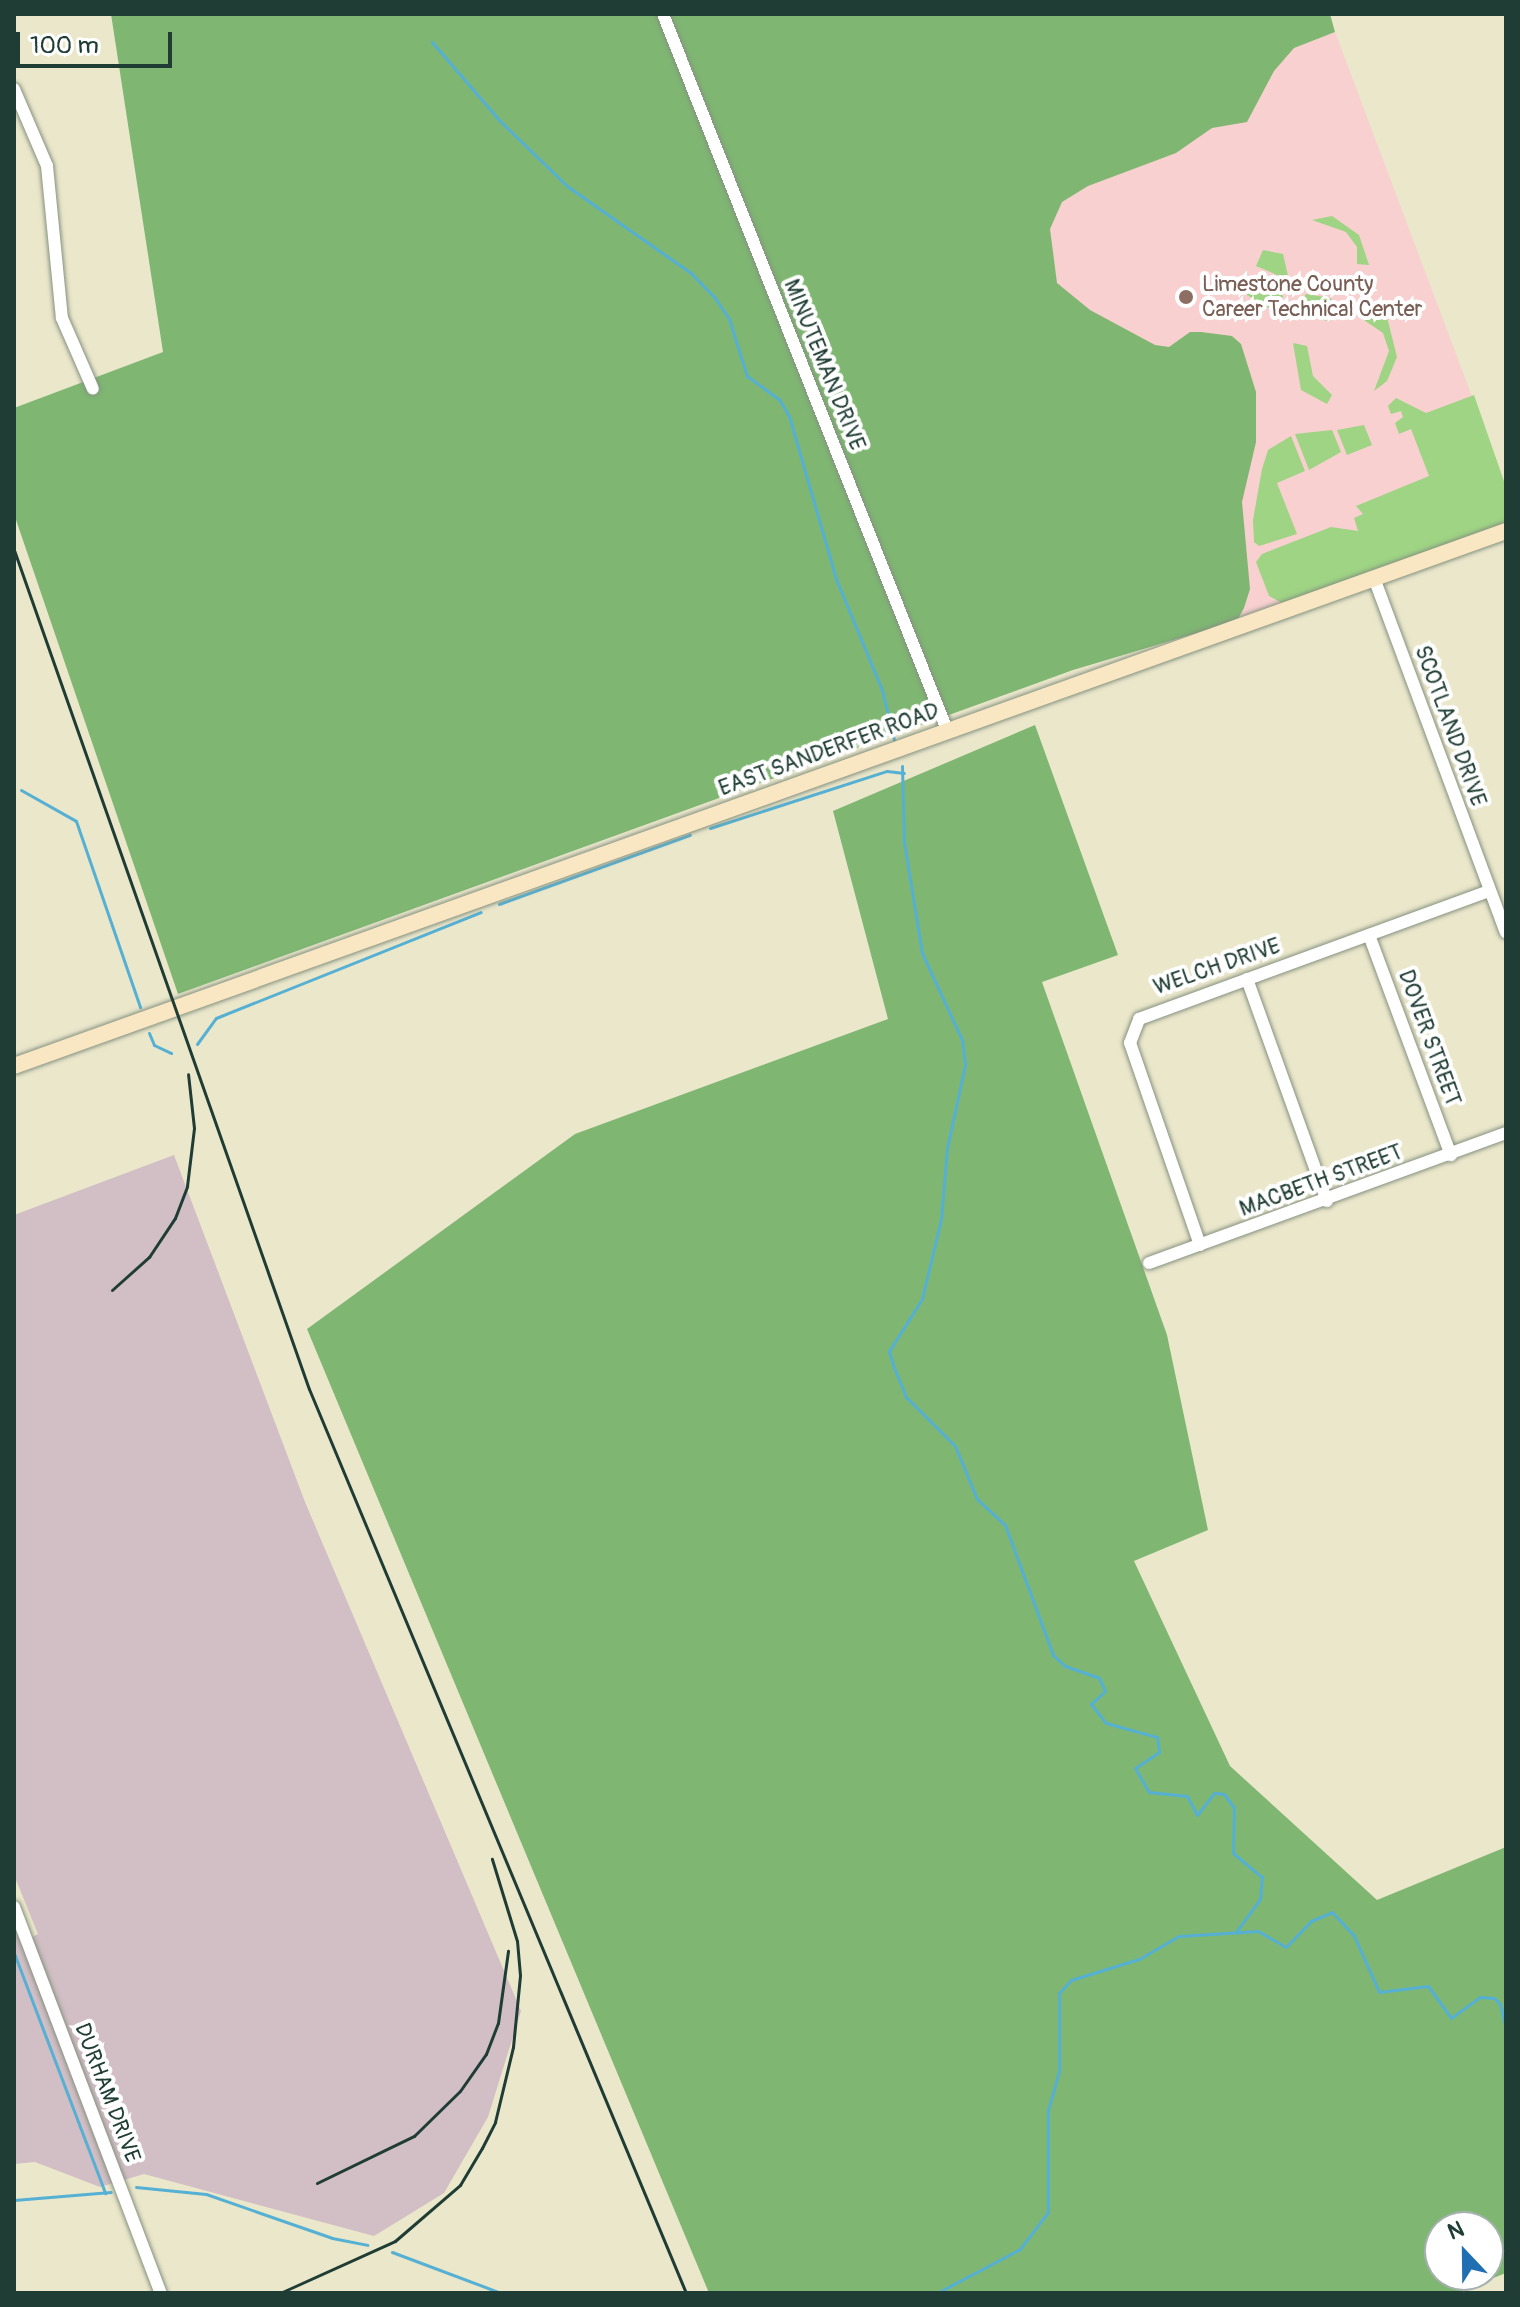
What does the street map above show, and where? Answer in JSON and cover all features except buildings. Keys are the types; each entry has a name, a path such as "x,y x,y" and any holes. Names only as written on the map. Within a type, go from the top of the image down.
{"street":[{"name":"MINUTEMAN DRIVE","path":"663,14 947,730"},
{"path":"14,89 47,166 59,305 93,389"},
{"name":"EAST SANDERFER ROAD","path":"14,1066 1506,531"},
{"name":"SCOTLAND DRIVE","path":"1374,578 1506,932"},
{"name":"WELCH DRIVE","path":"1200,1245 1130,1043 1139,1019 1150,1011 1489,891"},
{"name":"DOVER STREET","path":"1369,935 1451,1155"},
{"path":"1247,979 1327,1201"},
{"name":"MACBETH STREET","path":"1149,1263 1327,1201 1506,1133"},
{"name":"DURHAM DRIVE","path":"14,1907 161,2293"}],"shaded area":[{"name":"Limestone County Career Technical Center","path":"1335,32 1506,487 1283,606 1073,670 899,199"},
{"path":"174,1155 305,1502 521,2011 488,2117 444,2193 374,2236 144,2174 100,2187 35,2162 14,2164 14,1926 21,1943 38,1934 14,1875 14,1215"}],"green space":[{"path":"111,14 1330,14 1335,32 1294,48 1274,71 1247,122 1212,128 1176,153 1088,186 1062,202 1050,229 1057,283 1090,310 1155,345 1169,347 1190,332 1232,336 1241,344 1256,392 1256,442 1242,502 1250,589 1244,608 1237,621 1073,670 178,994 14,514 14,408 163,352"},
{"path":"1332,216 1359,235 1369,265 1357,264 1357,247 1346,232 1312,220"},
{"path":"1263,250 1283,254 1289,280 1256,266"},
{"path":"1248,277 1281,283 1283,297 1272,310 1247,295 1242,284"},
{"path":"1306,294 1331,298 1338,317 1328,321 1312,317 1303,299"},
{"path":"1385,309 1397,357 1387,381 1374,391 1389,351 1383,333 1361,318"},
{"path":"1293,343 1307,346 1313,376 1332,395 1327,404 1301,390"},
{"path":"1474,395 1506,487 1506,527 1284,604 1269,596 1256,562 1262,554 1331,527 1358,531 1354,518 1363,514 1356,506 1429,476 1411,429 1399,434 1395,423 1403,417 1401,411 1391,414 1388,406 1396,398 1426,413"},
{"path":"1364,425 1372,445 1347,455 1337,430"},
{"path":"1332,430 1341,452 1309,470 1295,434"},
{"path":"1291,436 1305,471 1277,483 1297,534 1259,546 1254,542 1253,520 1262,469 1268,450"},
{"path":"1035,725 1118,955 1042,982 1167,1335 1208,1530 1134,1561 1230,1766 1377,1900 1506,1847 1506,2273 1504,2211 1424,2211 1424,2291 1460,2291 709,2293 307,1329 575,1134 888,1019 833,811"}],"waterway":[{"path":"432,42 500,121 567,186 691,273 715,298 729,319 747,376 779,399 789,416 836,579 882,690 894,740"},
{"path":"902,766 904,842 922,953 962,1040 965,1065 947,1148 941,1219 922,1299 889,1351 893,1365 906,1397 955,1446 977,1499 1005,1525 1053,1655 1065,1666 1099,1678 1105,1691 1091,1704 1106,1723 1157,1737 1159,1752 1135,1768 1149,1792 1187,1796 1197,1815 1214,1793 1224,1794 1234,1808 1233,1853 1262,1877 1260,1899 1236,1932"},
{"path":"710,828 887,771 904,773"},
{"path":"21,790 76,821 140,1007"},
{"path":"499,904 690,835"},
{"path":"197,1044 216,1018 481,912"},
{"path":"149,1033 154,1045 171,1053"},
{"path":"937,2293 1020,2249 1048,2212 1048,2110 1059,2071 1059,1993 1071,1980 1139,1959 1179,1936 1258,1931 1286,1947 1311,1921 1332,1912 1354,1936 1379,1992 1428,1986 1451,2018 1480,1997 1494,1998 1500,2004 1506,2031"},
{"path":"14,1953 105,2193"},
{"path":"136,2187 206,2194 332,2238 367,2245"},
{"path":"14,2200 111,2192"},
{"path":"392,2252 501,2293"}],"railway":[{"path":"14,550 309,1389 686,2293"},
{"path":"112,1290 149,1257 175,1218 187,1186 194,1128 188,1074"},
{"path":"280,2293 395,2241 460,2185 495,2122 513,2047 520,1975 517,1941 492,1859"},
{"path":"317,2183 414,2136 460,2091 486,2054 498,2023 508,1951"}],"place":[{"name":"Limestone County Career Technical Center","path":"1186,297"}]}
